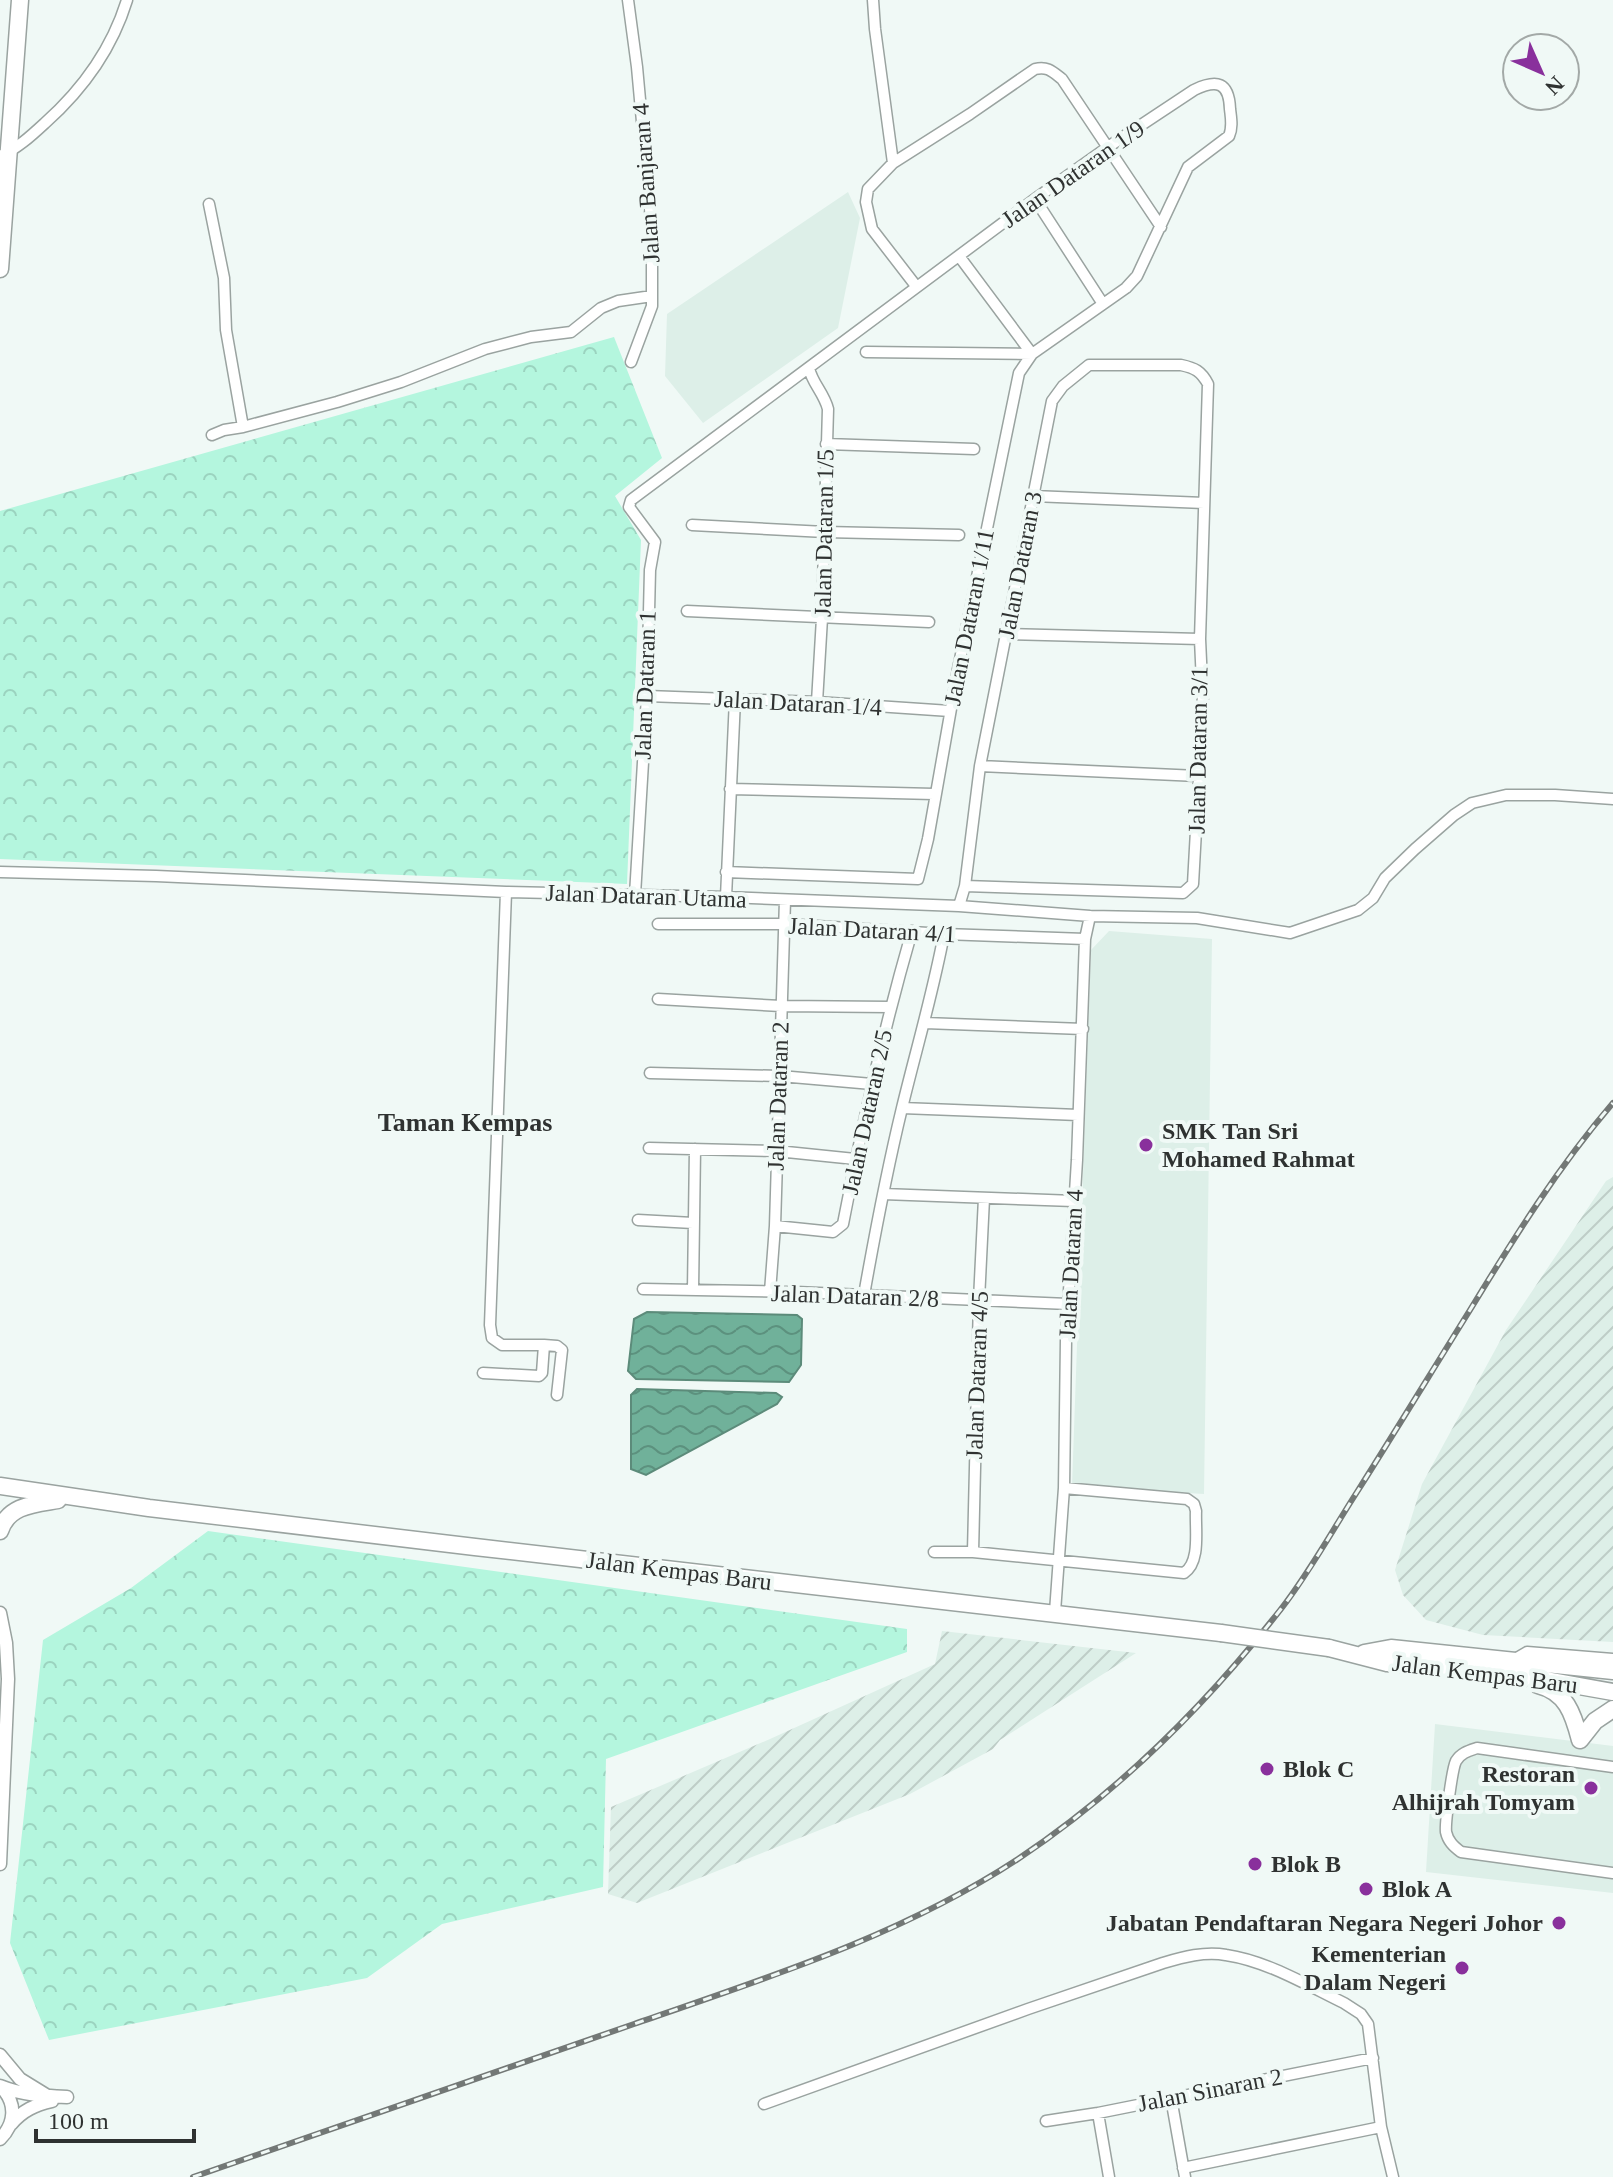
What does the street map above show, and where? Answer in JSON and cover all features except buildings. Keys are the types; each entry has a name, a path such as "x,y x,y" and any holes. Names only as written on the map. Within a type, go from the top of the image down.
{"main road":[{"path":"0,269 4,155 20,0"},
{"name":"Jalan Kempas Baru","path":"3,1485 75,1497 506,1551 1221,1633 1329,1648 1387,1663 1478,1671 1613,1692"},
{"path":"0,1531 2,1525 22,1506 75,1497"},
{"name":"Jalan Kempas Baru","path":"1358,1654 1391,1648 1613,1671"},
{"path":"1478,1671 1555,1691 1564,1699 1580,1740"},
{"path":"1580,1740 1595,1721 1613,1709"}],"street":[{"path":"4,155 36,132 77,92 103,56 122,18 127,0"},
{"name":"Jalan Banjaran 4","path":"628,0 652,231 652,306 631,362"},
{"path":"873,0 893,163"},
{"path":"916,286 872,229 867,214 868,189 893,163 1035,69 1043,67 1062,79 1161,227"},
{"name":"Jalan Dataran 1/9","path":"643,490 1108,147 1194,90 1206,84 1218,84 1225,88 1229,94 1232,129 1229,136 1188,167 1137,276 1126,288 1032,354"},
{"path":"1035,199 1103,304"},
{"path":"209,204 224,278 226,330 243,427"},
{"path":"959,256 1032,354"},
{"path":"212,435 401,382 485,349 531,337 571,332 601,308 618,301 652,296"},
{"path":"866,352 1032,354"},
{"name":"Jalan Dataran 1/11","path":"726,872 918,879 1019,373 1032,354"},
{"name":"Jalan Dataran 3","path":"959,906 965,886 980,766 1052,401 1063,386 1089,365 1181,365 1194,368 1208,384"},
{"name":"Jalan Dataran 1/5","path":"809,368 828,409 817,702"},
{"name":"Jalan Dataran 3/1","path":"965,886 1183,893 1193,884 1203,705 1200,639 1208,384"},
{"path":"826,444 974,449"},
{"name":"Jalan Dataran 1","path":"635,895 647,696 650,570 655,542 629,507 631,500 643,490"},
{"path":"1033,496 1204,503"},
{"path":"692,525 959,535"},
{"path":"687,611 929,622"},
{"path":"1007,634 1200,639"},
{"name":"Jalan Dataran 1/4","path":"647,696 817,702 950,711"},
{"path":"726,897 735,699"},
{"path":"980,766 1198,776"},
{"path":"730,789 934,794"},
{"name":"Jalan Dataran Utama","path":"0,872 959,906 1090,916 1197,918 1290,933 1358,910 1373,898 1385,878 1415,849 1472,803 1506,795 1613,799"},
{"path":"506,892 490,1325 492,1338 502,1345 557,1346 562,1350 557,1395"},
{"name":"Jalan Dataran 2","path":"770,1292 775,1226 785,900"},
{"name":"Jalan Dataran 4","path":"1055,1612 1064,1488 1068,1304 1085,939 1090,916"},
{"name":"Jalan Dataran 4/1","path":"658,924 785,924 1085,939"},
{"name":"Jalan Dataran 2/5","path":"775,1226 833,1232 843,1224 890,1007 912,931"},
{"path":"864,1295 902,1108 925,1023 944,934"},
{"path":"658,999 781,1006 890,1007"},
{"path":"925,1023 1083,1029"},
{"path":"650,1073 780,1076 872,1084"},
{"path":"902,1108 1078,1115"},
{"path":"649,1148 777,1151 855,1159"},
{"path":"693,1290 695,1149"},
{"path":"883,1194 1074,1201"},
{"name":"Jalan Dataran 4/5","path":"973,1552 984,1198"},
{"path":"638,1220 693,1223"},
{"name":"Jalan Dataran 2/8","path":"643,1289 1068,1304"},
{"path":"483,1373 539,1376 542,1373 544,1345"},
{"path":"934,1552 973,1552 1184,1573 1190,1569 1194,1559 1196,1511 1194,1504 1187,1499 1064,1488"},
{"path":"0,1613 8,1679 0,1864"},
{"name":"Jalan Kempas Baru","path":"1513,1661 1527,1652 1613,1659"},
{"path":"1575,1762 1580,1740"},
{"path":"1613,1767 1477,1748 1464,1752 1453,1772 1446,1828 1449,1841 1461,1852 1613,1873"},
{"path":"764,2104 1163,1963 1224,1954 1256,1962 1354,2008 1368,2024 1381,2127 1393,2177"},
{"path":"0,2055 20,2079 49,2096"},
{"name":"Jalan Sinaran 2","path":"1046,2121 1373,2058"},
{"path":"0,2086 15,2092 67,2097 35,2105 20,2114 0,2139"},
{"path":"0,2086 12,2103 11,2124"},
{"path":"1171,2098 1184,2172 1381,2127"},
{"path":"1098,2113 1109,2177"}],"shaded area":[{"path":"848,192 860,218 838,328 703,423 665,376 667,314"},
{"name":"SMK Tan Sri Mohamed Rahmat","path":"1109,931 1212,939 1204,1494 1072,1486 1091,950"},
{"path":"1613,1177 1613,1642 1483,1635 1426,1620 1403,1595 1395,1570 1422,1484 1506,1330 1606,1181"},
{"path":"942,1631 1136,1653 1000,1740 993,1749 910,1794 637,1903 608,1894 611,1807 935,1664"},
{"path":"1435,1724 1613,1746 1613,1893 1426,1872"}],"green space":[{"path":"614,337 662,458 615,496 641,540 627,884 0,859 0,511"},
{"path":"208,1531 907,1629 907,1652 606,1759 603,1887 442,1924 367,1978 49,2040 10,1943 43,1640 131,1588"}],"water":[{"path":"647,1312 797,1315 802,1319 801,1365 789,1382 636,1379 628,1371 634,1319"},
{"path":"637,1389 776,1393 782,1397 777,1404 646,1475 631,1469 631,1395"}],"railway":[{"path":"193,2177 832,1953 927,1911 1018,1859 1056,1833 1160,1744 1223,1679 1281,1609 1320,1552 1520,1230 1574,1152 1613,1103"}],"place":[{"name":"SMK Tan Sri Mohamed Rahmat","path":"1146,1145"},
{"name":"Blok C","path":"1267,1769"},
{"name":"Restoran Alhijrah Tomyam","path":"1591,1788"},
{"name":"Blok B","path":"1255,1864"},
{"name":"Blok A","path":"1366,1889"},
{"name":"Jabatan Pendaftaran Negara Negeri Johor","path":"1559,1923"},
{"name":"Kementerian Dalam Negeri","path":"1462,1968"}],"district":[{"name":"Taman Kempas","path":"465,1122"}]}
